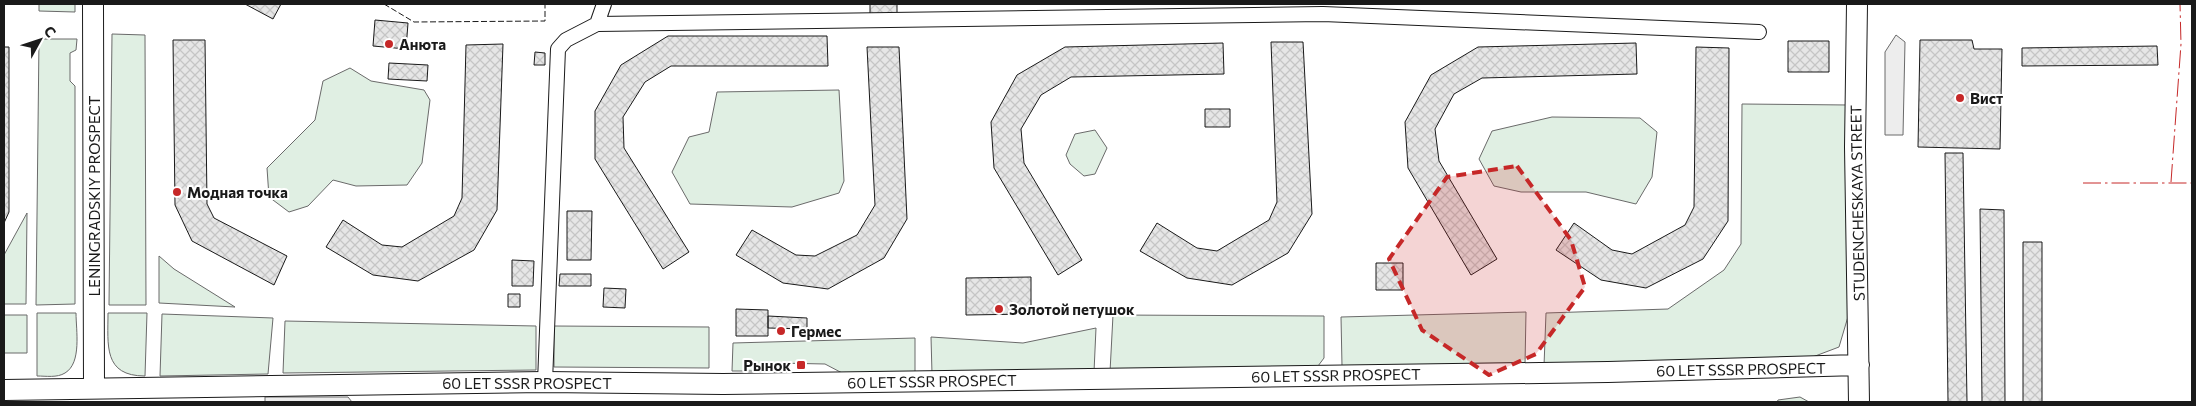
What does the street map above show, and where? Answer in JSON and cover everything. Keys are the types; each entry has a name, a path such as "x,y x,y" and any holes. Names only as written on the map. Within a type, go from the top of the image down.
{"street":[{"name":"LENINGRADSKIY PROSPECT","path":"93,4 94,388"},
{"path":"596,24 604,4"},
{"name":"STUDENCHESKAYA STREET","path":"1857,4 1855,147 1859,402"},
{"path":"545,382 558,49 566,40 596,24 1322,14 1760,32"},
{"name":"60 LET SSSR PROSPECT","path":"4,390 545,382 743,384 1608,372 1859,366"}],"highlighted area":[{"path":"1517,166 1571,240 1585,287 1536,354 1489,375 1422,330 1389,259 1447,177"}],"green space":[{"path":"39,4 75,4 75,12 39,11"},
{"path":"112,34 145,35 146,305 109,305"},
{"path":"39,39 77,39 76,50 70,53 70,81 75,86 75,304 36,305"},
{"path":"350,68 371,81 424,90 430,100 422,163 407,185 356,186 333,180 308,206 289,212 269,197 267,168 315,120 323,81"},
{"path":"839,90 844,181 839,193 792,207 690,204 672,172 689,137 709,132 717,92"},
{"path":"1742,104 1849,105 1855,293 1839,347 1802,361 1544,366 1546,313 1668,309 1724,270 1741,244"},
{"path":"1552,117 1640,118 1657,132 1652,177 1636,204 1586,192 1521,192 1494,186 1479,159 1492,131"},
{"path":"1095,130 1107,148 1095,174 1084,176 1070,164 1066,155 1075,134"},
{"path":"27,213 26,304 4,304 4,255"},
{"path":"159,256 174,269 235,307 159,303"},
{"path":"1526,312 1525,365 1342,366 1341,317"},
{"path":"37,313 76,313 76,354 70,368 62,375 37,376"},
{"path":"108,313 147,313 145,376 131,375 115,365 109,347"},
{"path":"162,314 273,318 268,374 160,376"},
{"path":"4,315 27,315 27,353 4,353"},
{"path":"1113,315 1324,316 1324,358 1315,370 1110,372"},
{"path":"285,321 536,326 536,370 283,373"},
{"path":"554,326 709,327 709,368 554,367"},
{"path":"1096,328 1094,372 932,374 931,337 1023,343"},
{"path":"915,338 915,374 844,374 825,364 778,363 762,371 732,371 733,343"},
{"path":"1800,397 1809,402 1777,402 1778,400"}],"shaded area":[{"path":"1896,35 1905,42 1903,135 1885,135 1885,52"},
{"path":"265,397 348,397 352,402 265,402"}],"building":[{"path":"245,4 281,4 273,19"},
{"path":"870,4 897,4 897,15 870,15"},
{"path":"375,20 408,23 406,49 373,46"},
{"path":"668,36 827,36 828,66 671,66 645,82 623,117 624,148 689,252 663,269 595,159 595,111 621,65"},
{"path":"173,40 205,40 207,204 214,218 287,256 274,285 192,241 175,205"},
{"name":"Вист","path":"1920,40 1972,40 1974,49 2002,49 2000,149 1918,147"},
{"path":"1788,41 1829,41 1829,72 1788,72"},
{"path":"1271,42 1303,42 1312,214 1288,253 1232,285 1187,278 1140,251 1157,223 1197,248 1217,251 1269,220 1277,202"},
{"path":"1223,43 1224,74 1071,77 1041,95 1021,129 1024,163 1082,260 1058,275 994,168 991,122 1017,75 1065,47"},
{"path":"1636,43 1637,74 1482,78 1454,94 1435,129 1439,161 1497,259 1471,275 1408,168 1405,122 1431,75 1478,47"},
{"path":"503,44 497,210 474,250 418,281 373,275 326,247 343,220 382,245 402,247 454,216 462,198 466,45"},
{"path":"2157,46 2158,65 2022,66 2022,48"},
{"path":"4,47 9,47 9,212 4,223"},
{"path":"867,47 899,47 907,219 884,258 828,289 783,283 736,255 752,230 796,255 815,256 857,235 875,205"},
{"path":"1696,47 1729,48 1728,221 1703,259 1646,288 1601,280 1556,250 1574,223 1612,250 1632,254 1685,225 1694,207"},
{"path":"535,52 545,53 545,65 534,65"},
{"path":"389,63 428,65 427,81 388,79"},
{"path":"1205,109 1230,109 1230,127 1205,127"},
{"path":"1945,153 1963,153 1967,402 1948,402"},
{"path":"1980,209 2004,210 2005,402 1982,402"},
{"path":"567,211 592,211 591,260 567,260"},
{"path":"2023,242 2042,242 2042,402 2023,402"},
{"path":"512,260 534,261 533,286 512,286"},
{"path":"1376,263 1403,263 1403,290 1376,290"},
{"path":"560,274 591,274 591,286 559,286"},
{"path":"1031,277 1031,314 966,315 966,278"},
{"path":"604,288 626,289 625,308 603,307"},
{"path":"508,294 520,294 520,307 508,307"},
{"path":"736,309 768,310 768,336 736,336"},
{"path":"768,316 807,318 807,329 768,328"}],"fence":[{"path":"384,4 414,22 545,21 545,4"},
{"path":"1548,4 1624,4"}],"power":[{"path":"2171,182 2181,44 2180,4"},
{"path":"2083,183 2192,183"}],"place":[{"name":"Анюта","path":"389,44"},
{"name":"Вист","path":"1960,98"},
{"name":"Модная точка","path":"177,192"},
{"name":"Золотой петушок","path":"999,309"},
{"name":"Гермес","path":"781,331"},
{"name":"Рынок","path":"801,365"}]}
